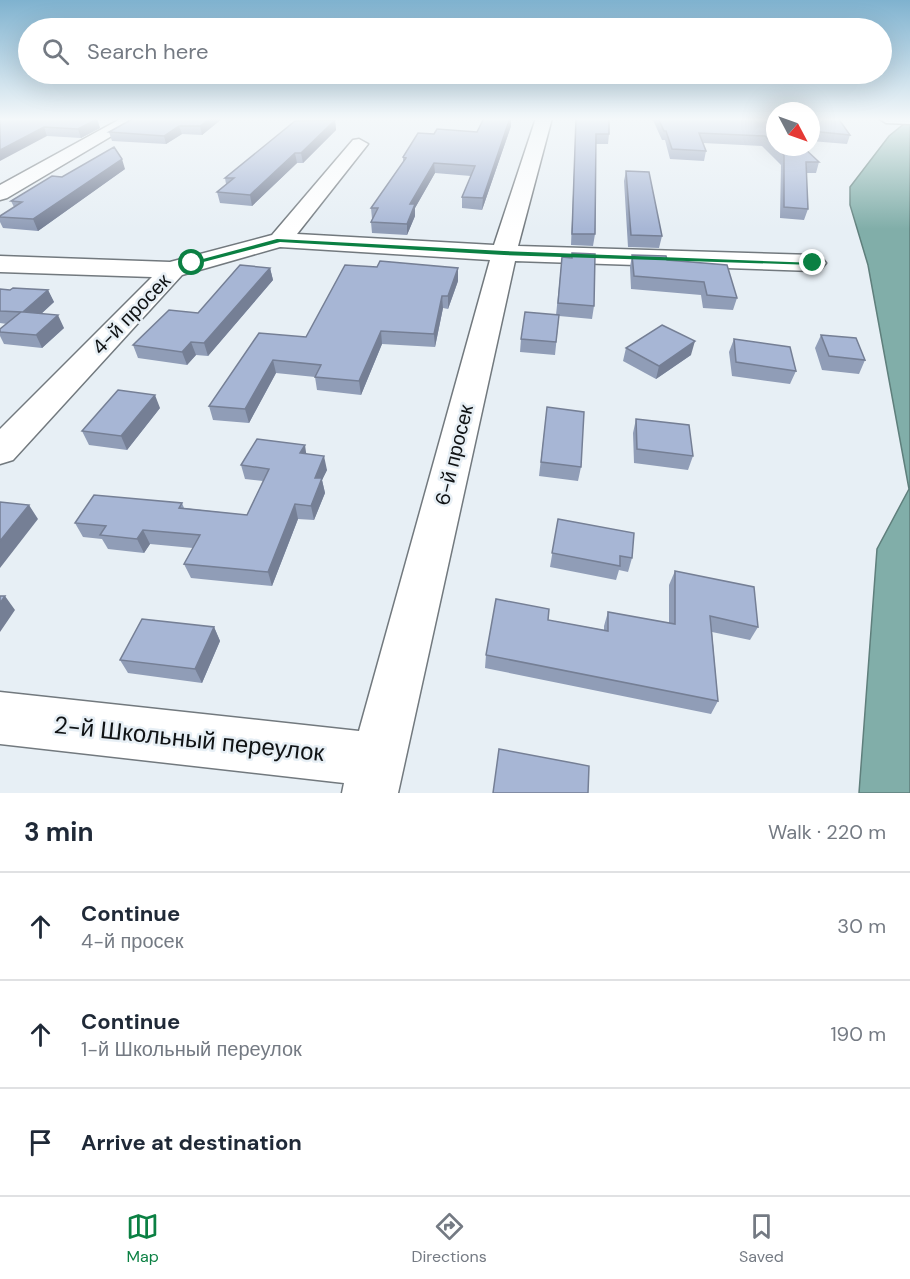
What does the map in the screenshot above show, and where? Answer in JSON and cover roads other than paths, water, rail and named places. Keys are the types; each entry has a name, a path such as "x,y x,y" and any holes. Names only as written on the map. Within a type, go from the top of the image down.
{"street":[{"path":"0,194 69,155"},
{"path":"280,240 350,155"},
{"name":"6-й просек","path":"374,776 504,253 533,155"},
{"name":"4-й просек","path":"0,451 173,270 280,240 504,253 813,263"},
{"path":"0,264 173,270"},
{"name":"2-й Школьный переулок","path":"0,718 374,776"}]}
